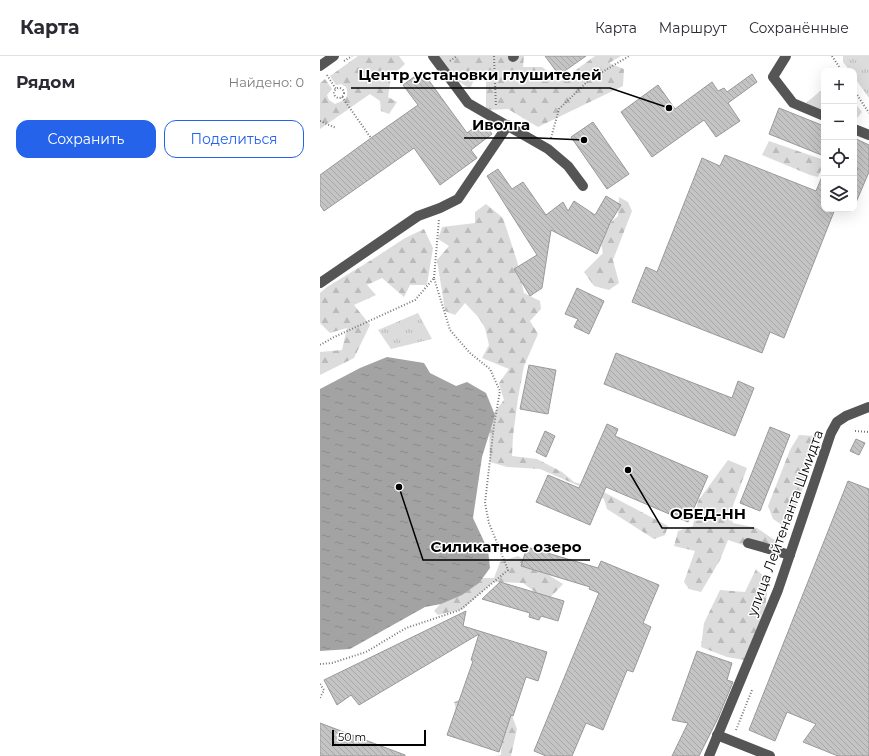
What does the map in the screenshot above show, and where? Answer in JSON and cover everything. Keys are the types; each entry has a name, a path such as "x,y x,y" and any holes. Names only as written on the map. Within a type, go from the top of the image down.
{"street":[{"path":"323,70 334,56"},
{"path":"433,56 468,102 548,149 568,166 583,186"},
{"path":"786,56 773,77 794,103 821,115"},
{"path":"320,283 418,216 440,208 458,199 508,125"},
{"path":"857,130 869,135"},
{"name":"улица Лейтенанта Шмидта","path":"709,756 778,590 831,433 837,422 846,416 869,407"},
{"path":"748,544 790,555"},
{"path":"717,735 770,756"}],"path":[{"path":"494,56 496,119"},
{"path":"548,149 559,109 589,80 629,56"},
{"path":"832,56 840,68"},
{"path":"323,70 336,89 334,92 337,98 342,97"},
{"path":"336,89 340,88 343,90 344,93 342,97"},
{"path":"857,95 869,113"},
{"path":"342,97 371,138"},
{"path":"320,121 336,128"},
{"path":"320,664 332,663 366,652 406,628 460,610 508,570 489,523 485,503 494,425 500,391 490,369 470,353 450,330 434,278 440,208"},
{"path":"320,344 414,300 434,278"},
{"path":"855,431 869,432"},
{"path":"320,684 324,690 320,698"},
{"path":"732,741 752,690"}],"green space":[{"path":"358,56 399,56 405,64 391,77 388,97 397,102 389,114 381,111 380,101 370,94 320,129 320,83 325,79 332,89 327,95 329,100 335,104 343,100 347,96 346,87 341,84 336,85 330,76"},
{"path":"433,56 524,56 523,67 542,67 561,81 595,56 621,56 609,63 624,69 623,86 538,127 508,109 486,110 486,78 476,75 470,89 435,65"},
{"path":"843,56 869,56 869,98 857,81 857,68 848,68 843,62"},
{"path":"821,90 821,110 806,103"},
{"path":"857,106 862,112 857,118"},
{"path":"769,141 821,159 821,170 818,177 810,175 762,155"},
{"path":"619,197 628,202 632,211 613,260 619,283 609,290 594,286 584,272 603,253 599,233 618,216"},
{"path":"486,204 503,218 517,261 524,293 540,301 541,309 530,321 538,334 524,366 518,398 512,456 537,459 562,472 574,482 598,489 668,526 665,535 654,539 607,509 604,499 595,493 540,469 507,467 490,462 489,419 504,400 499,383 509,369 482,358 489,345 485,328 479,318 465,303 455,315 445,311 437,260 449,246 438,239 442,227 475,223 475,212"},
{"path":"424,229 433,248 427,285 410,285 404,297 382,278 367,285 376,295 354,305 370,325 354,358 320,375 320,352 342,350 347,328 330,333 320,323 320,293 327,287 405,238"},
{"path":"418,313 432,339 391,349 378,330"},
{"path":"799,435 814,436 809,471 793,516 787,528 773,519 768,506 790,450"},
{"path":"728,460 747,468 730,514 733,523 757,528 776,541 770,554 728,540 720,560 701,592 689,589 684,582 695,551 674,546 678,531 693,526 698,501"},
{"path":"518,556 563,584 547,601 523,583 493,582 463,609 438,615 434,611 450,593 477,578 494,578 500,562"},
{"path":"756,569 769,581 763,620 744,660 727,657 701,647 704,623 720,590 745,592"},
{"path":"469,697 510,710 517,729 511,756 495,756 501,755 502,726 456,710 454,702"}],"water":[{"path":"387,357 424,363 430,373 456,386 467,382 486,393 495,415 482,457 473,518 488,550 490,568 479,583 462,595 441,604 425,607 350,649 320,651 320,389 360,368"}],"building":[{"path":"545,56 586,56 559,75"},
{"path":"422,71 467,133 483,121 492,134 471,150 477,158 440,185 414,148 324,211 320,205 320,175 418,105 403,85"},
{"path":"752,74 757,82 728,103 740,121 716,137 704,120 652,157 621,112 658,85 675,109 712,82 718,91 724,88 727,92"},
{"path":"779,108 821,125 821,155 769,134"},
{"path":"593,122 629,174 607,189 571,137"},
{"path":"857,139 869,145 869,172 857,200 857,170"},
{"path":"725,155 816,191 821,179 821,212 834,212 784,338 770,332 762,353 632,302 646,267 657,272 702,158 720,166"},
{"path":"498,169 512,189 523,182 546,215 563,202 568,211 574,201 595,215 606,196 621,205 610,223 597,254 551,230 542,288 530,296 514,269 537,255 487,176"},
{"path":"577,288 604,301 589,334 574,327 578,319 565,314"},
{"path":"616,353 732,398 738,381 754,388 735,436 604,384"},
{"path":"529,365 556,370 548,414 520,409"},
{"path":"607,424 618,429 615,436 708,476 688,522 606,487 590,525 536,502 548,475 579,488"},
{"path":"770,427 790,435 760,511 740,503"},
{"path":"545,431 555,436 546,457 536,452"},
{"path":"856,439 865,443 859,455 850,451"},
{"path":"848,481 869,489 869,756 838,756 803,742 816,724 787,712 775,741 749,730"},
{"path":"527,547 598,568 601,561 659,585 643,623 651,627 633,672 627,670 603,730 586,723 572,756 546,756 534,751 599,593 589,589 590,587 521,566"},
{"path":"500,582 564,601 558,621 541,616 539,620 529,617 530,613 482,599"},
{"path":"466,611 463,626 547,652 538,681 526,677 513,716 511,715 499,752 447,735 473,661 471,660 479,634 359,705 351,695 337,705 324,680"},
{"path":"697,651 732,663 727,680 733,682 718,718 699,756 672,756 688,723 672,720"},
{"path":"320,723 405,755 405,756 320,756"}],"place":[{"name":"Центр установки глушителей","path":"669,108"},
{"name":"Иволга","path":"584,140"},
{"name":"ОБЕД-НН","path":"628,470"},
{"name":"Силикатное озеро","path":"399,487"}]}
